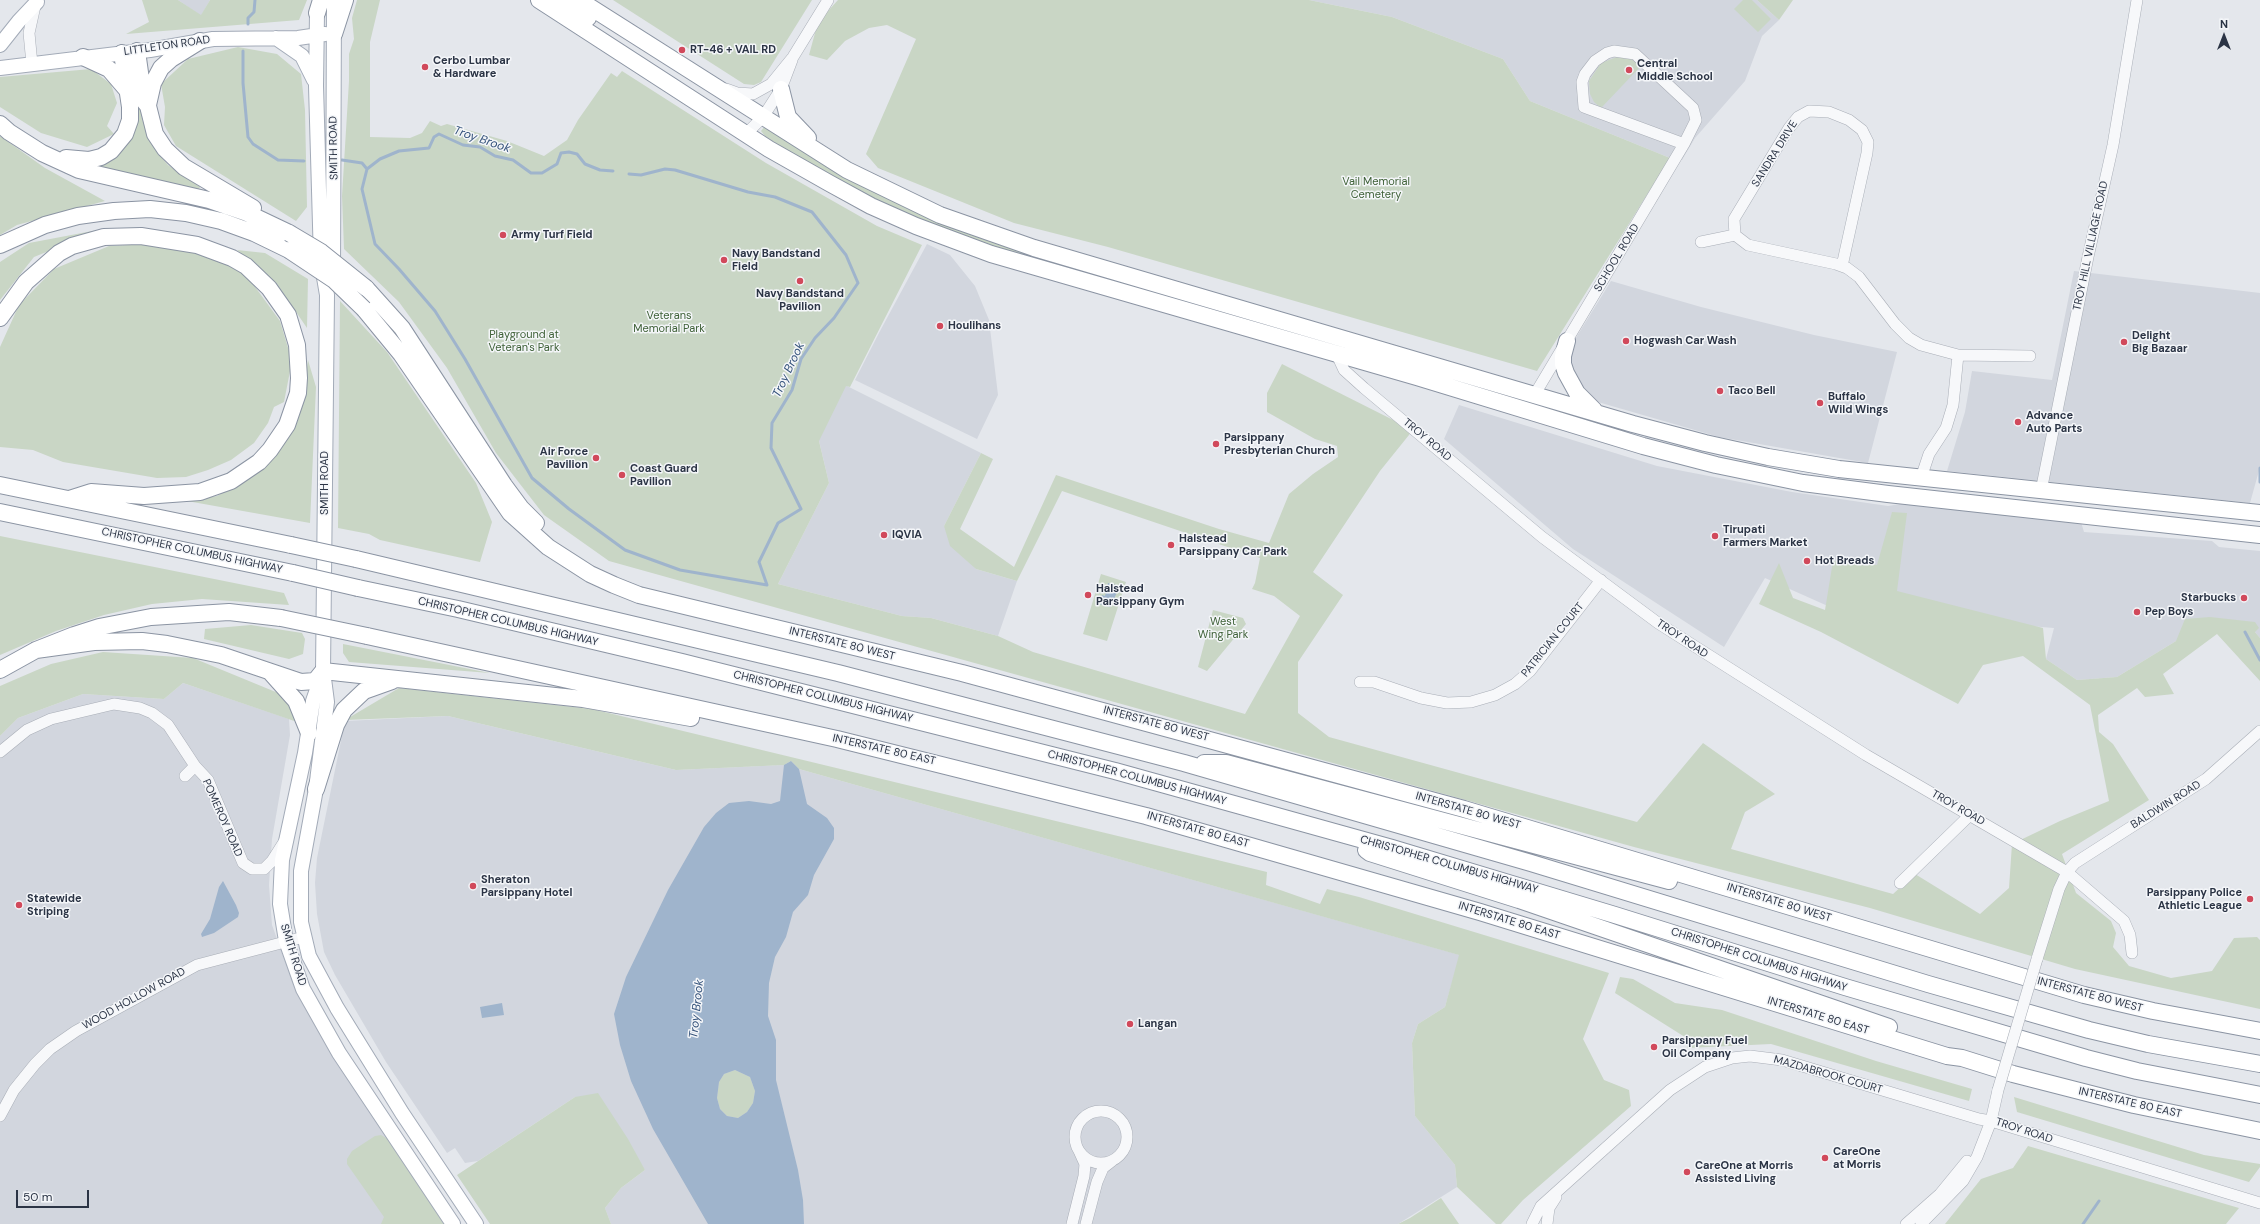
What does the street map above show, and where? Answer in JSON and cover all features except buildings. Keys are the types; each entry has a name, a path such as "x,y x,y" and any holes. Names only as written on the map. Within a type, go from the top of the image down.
{"highway":[{"path":"334,34 345,0"},
{"path":"540,0 776,152 871,206 944,238 991,254 1417,377 1643,446 1716,466 1769,477 1888,494 2252,534 2260,539"},
{"path":"560,0 604,28 677,62"},
{"path":"580,0 847,170 903,199 971,228 1705,444 1773,458 1839,469 2260,513"},
{"path":"148,106 153,83 161,68 171,59 200,41"},
{"path":"5,128 27,142 64,157 77,160 89,160 101,157 111,151 125,134 130,120 128,91 129,52"},
{"path":"129,52 144,101 148,106 155,134 174,159 192,172 235,196 289,233 321,252 366,288 390,313 410,340 487,460 521,508 558,542 594,564 641,584 673,602"},
{"path":"83,57 109,69 128,91"},
{"path":"782,89 784,108 800,132 847,170"},
{"path":"5,128 42,153 79,170 215,202 247,212 289,233"},
{"path":"0,246 45,225 78,216 114,211 150,209 186,213 221,221 254,233 289,250 334,280 364,309 401,354 493,491 510,513 528,531 548,548 590,574 639,595 673,602"},
{"path":"0,318 26,282 59,253 72,246 104,237 141,236 197,244 232,258 246,266 270,288 288,315 297,346 299,378 298,393 287,425 270,450 259,462 231,482 200,492 144,496 91,492 69,499"},
{"path":"1567,341 1563,356 1563,364 1566,373 1577,393 1597,412"},
{"path":"1417,377 1471,386 1506,396 1529,399 1535,394"},
{"path":"0,485 356,559 838,673 1184,762 1531,863 1928,984 2089,1030 2155,1045 2260,1064"},
{"name":"CHRISTOPHER COLUMBUS HIGHWAY","path":"0,512 458,609 939,726 1353,837 1616,915 1845,987 2086,1058 2137,1071 2260,1095"},
{"name":"INTERSTATE 80 WEST","path":"673,602 962,673 1464,809 2084,995 2153,1011 2260,1031"},
{"name":"INTERSTATE 80 EAST","path":"36,650 99,627 151,616 229,612 281,618 367,636 754,720 1019,783 1259,847 1488,915 1947,1056 1962,1058 2020,1076 2134,1105 2260,1131"},
{"path":"0,670 36,650 94,642 142,641 167,644 222,656 301,682 310,683 318,679 323,671 407,679 583,700 722,723 754,720"},
{"path":"270,672 296,701 309,733"},
{"path":"316,789 336,725 348,705 360,694 371,687 407,679"},
{"path":"1184,762 1226,763 1770,908 1882,935"},
{"path":"1353,837 1370,853 1519,900 1860,1017 1949,1048 1962,1058"}],"main road":[{"name":"SMITH ROAD","path":"327,296 334,264 334,0"},
{"path":"0,45 19,21 38,1"},
{"name":"SMITH ROAD","path":"319,4 316,86 320,260 327,296 323,671 327,702 316,789 301,871 301,917 304,937 314,968 402,1113 476,1224"},
{"name":"LITTLETON ROAD","path":"0,68 129,52 200,41 275,37 298,38 317,34 334,34"},
{"path":"275,37 302,56 312,71 316,86"},
{"name":"SMITH ROAD","path":"323,671 313,701 309,733 285,842 280,895 286,941 303,989 339,1053 453,1224"}],"street":[{"path":"710,84 737,93 753,94 771,84 793,57 828,0"},
{"name":"TROY HILL VILLIAGE ROAD","path":"2041,491 2088,257 2113,145 2137,0"},
{"path":"32,64 29,26 38,1"},
{"name":"SCHOOL ROAD","path":"1535,394 1684,144 1696,120 1693,108 1635,54 1614,51 1607,53 1595,61 1585,74 1582,82 1584,107 1684,144"},
{"path":"747,133 762,117 782,89 793,57"},
{"name":"SANDRA DRIVE","path":"1735,235 1734,219 1789,128 1803,114 1816,110 1829,112 1856,124 1865,134 1868,142 1867,154 1842,266"},
{"path":"1701,242 1735,235 1748,245 1842,266 1859,277 1895,324 1909,338 1927,348 1958,355 2030,356"},
{"name":"TROY ROAD","path":"1337,354 1344,370 1364,388 1542,537 1658,623 1866,755 2067,872 2124,921 2130,935 2132,953"},
{"path":"1921,478 1929,454 1946,428 1953,405 1958,355"},
{"name":"PATRICIAN COURT","path":"1360,682 1374,682 1421,698 1447,703 1471,702 1495,695 1515,684 1530,671 1601,580"},
{"name":"POMEROY ROAD","path":"0,752 27,730 51,719 100,706 127,705 140,708 163,721 175,733 195,766 208,780 243,863 252,869 264,869 272,861 285,842"},
{"name":"BALDWIN ROAD","path":"2067,872 2094,849 2206,779 2260,731"},
{"name":"POMEROY ROAD","path":"185,776 195,766"},
{"path":"1900,882 1970,815"},
{"name":"TROY ROAD","path":"2067,872 2059,890 1998,1090 1991,1121 2260,1203"},
{"name":"WOOD HOLLOW ROAD","path":"0,1116 14,1090 35,1064 50,1049 76,1031 197,965 304,937"},
{"name":"MAZDABROOK COURT","path":"1532,1224 1541,1206 1670,1090 1691,1076 1717,1062 1732,1058 1763,1057 1788,1062 1978,1119 1991,1121"},
{"path":"1072,1224 1084,1176 1085,1164 1076,1140 1077,1127 1088,1114 1104,1111 1119,1117 1127,1131 1125,1148 1103,1168 1097,1182 1086,1224"},
{"path":"1906,1224 1940,1194 1959,1172 1991,1121"},
{"path":"1921,1224 1963,1181 1977,1158 1991,1121"},
{"path":"1080,1152 1094,1162 1112,1160"},
{"name":"MAZDABROOK COURT","path":"1547,1224 1549,1208 1562,1188"}],"shaded area":[{"path":"178,0 210,0 201,16"},
{"name":"Central Middle School","path":"1309,0 1757,0 1779,20 1762,36 1745,81 1695,138 1682,160 1670,158 1530,101 1503,59 1392,17"},
{"path":"927,244 950,255 975,286 989,320 998,395 977,439 855,380"},
{"path":"2074,271 2260,293 2260,467 2250,503 1947,471 1965,412 1972,371 2052,380"},
{"path":"1611,281 1701,307 1814,335 1897,352 1868,463 1719,437 1591,400 1568,366 1569,349"},
{"path":"839,382 981,453 944,526 976,569 1017,581 998,636 931,618 902,616 778,584 829,483 816,428"},
{"path":"1459,405 1657,466 1792,492 1888,506 1900,504 2081,522 2084,532 2212,541 2219,547 2260,551 2260,638 2255,632 2255,622 2176,641 2117,677 2077,680 2046,659 2054,628 1839,611 1765,578 1724,647 1573,549 1444,439"},
{"path":"183,683 289,719 290,735 272,839 269,885 272,925 285,961 301,996 335,1061 446,1224 0,1224 0,736 18,718 83,694 164,699"},
{"path":"448,716 676,770 783,765 791,761 799,769 1460,955 1445,1007 1418,1024 1412,1043 1415,1116 1455,1165 1457,1187 1398,1224 611,1224 605,1208 621,1188 645,1170 575,1097 478,1161 465,1163 455,1148 447,1153 386,1062 335,975 324,952 317,914 315,883 317,858 345,721"}],"green space":[{"path":"142,0 178,0 201,15 210,0 307,0 299,20 126,34 149,22"},
{"path":"357,0 380,0 370,42 370,137 410,138 422,133 430,121 441,126 447,124 507,141 544,156 567,140 578,120 611,73 617,77 622,71 766,163 877,226 922,245 850,387 846,386 819,441 829,483 778,584 902,616 931,618 998,636 1033,652 1245,714 1300,616 1274,596 1252,589 1255,583 1260,558 1062,491 1017,581 976,569 950,546 944,526 981,453 993,459 960,529 1014,567 1056,475 1219,529 1269,543 1289,494 1313,474 1338,457 1337,446 1315,439 1267,412 1267,393 1282,364 1413,430 1380,471 1313,572 1343,595 1298,662 1298,713 1329,737 1637,822 1703,743 1775,794 1745,812 1731,849 1893,894 1915,874 1980,914 2009,888 2012,844 2060,821 2109,801 2090,705 2023,656 1983,665 1958,704 1821,632 1759,604 1779,563 1793,598 1825,610 1833,561 1877,565 1892,512 1907,513 1897,591 2043,628 2046,659 2077,680 2117,677 2176,641 2185,619 2210,617 2255,622 2259,628 2255,632 2260,638 2260,681 2217,634 2163,674 2174,694 2145,697 2137,688 2098,715 2099,732 2113,744 2149,800 2062,854 2076,893 2111,921 2116,933 2113,947 2129,966 2171,978 2212,971 2234,938 2257,937 2260,940 2260,1009 2075,969 1870,908 1634,847 609,561 544,515 496,453 447,368 399,302 344,249 342,196 349,81 349,54 354,39 352,18"},
{"path":"613,0 812,0 761,82 754,85 744,84"},
{"name":"Vail Memorial Cemetery","path":"838,0 1309,0 1392,17 1503,59 1530,101 1670,158 1537,371 1108,247 1014,223 878,168 866,154 916,39 887,25 869,28 845,41 827,60 809,55 818,22"},
{"path":"1743,0 1752,0 1771,19 1758,32 1734,9"},
{"path":"1757,0 1793,0 1779,20"},
{"path":"238,47 277,54 301,74 305,110 307,207 296,221 176,146 164,125 165,107 161,84 188,59"},
{"path":"1617,57 1635,60 1642,65 1601,108 1594,102 1590,94 1589,81 1601,63"},
{"path":"135,66 142,119 148,136 156,151 168,165 200,187 199,189 96,167 114,155"},
{"path":"91,69 111,84 117,103 107,126 114,134 87,147 41,133 0,107 0,77"},
{"path":"765,126 904,205 1455,376 1394,363 1020,256 902,214 796,157 765,136 761,131"},
{"path":"0,136 45,168 105,201 17,225 0,235"},
{"path":"103,229 34,257 0,300 0,262 29,243"},
{"path":"166,243 242,269 280,321 292,361 284,402 274,407 268,423 254,443 231,460 208,470 186,477 157,478 63,462 33,450 0,447 0,347 19,305 54,269 109,246"},
{"path":"237,250 265,253 308,279 307,328 277,284"},
{"path":"340,301 387,352 476,483 492,522 480,562 380,540 369,534 338,528"},
{"path":"308,360 316,387 310,523 187,501 217,496 246,480 290,431 301,409"},
{"path":"0,536 284,593 289,605 202,599 152,604 104,615 56,631 0,655"},
{"path":"1101,574 1126,582 1107,641 1083,634"},
{"name":"West Wing Park","path":"1213,610 1243,618 1246,624 1207,671 1198,667"},
{"path":"251,625 302,633 305,639 303,654 289,659 204,639 205,629"},
{"path":"343,644 490,673 349,662 343,653"},
{"path":"103,652 193,658 283,695 300,723 183,683 164,699 83,694 18,718 0,736 0,686 51,664"},
{"path":"399,688 592,709 1267,872 1266,885 1320,904 1327,889 1359,897 1609,973 1583,1039 1604,1080 1629,1090 1631,1106 1523,1200 1501,1224 1496,1224 1457,1187 1455,1165 1415,1116 1412,1043 1418,1024 1445,1007 1459,955 799,769 791,761 784,765 676,770 448,716 345,720"},
{"path":"1620,977 1633,979 1675,1003 1722,1010 1876,1061 1972,1089 1969,1101 1771,1044 1687,1048 1688,1039 1615,993"},
{"path":"735,1070 750,1077 755,1091 753,1103 747,1112 738,1118 727,1116 720,1109 717,1098 719,1082 724,1074"},
{"path":"598,1093 628,1139 645,1170 621,1188 605,1208 611,1224 490,1224 457,1175 575,1097"},
{"path":"2014,1097 2204,1155 2260,1164 2260,1167 2249,1182 2017,1112"},
{"path":"381,1135 388,1139 446,1224 381,1224 384,1217 347,1164 347,1159 352,1151 375,1136"},
{"path":"2028,1146 2239,1208 2226,1224 1945,1224 1981,1179 2013,1168"},
{"path":"1441,1198 1459,1224 1398,1224 1410,1218"}],"water":[{"path":"1108,583 1120,586 1110,607 1099,604 1102,595 1105,596"},
{"path":"791,761 799,769 807,804 827,818 834,828 834,839 814,875 808,895 793,912 786,937 775,957 769,983 768,1016 776,1040 776,1080 798,1170 803,1200 804,1224 708,1224 653,1129 631,1081 620,1045 614,1014 626,977 668,890 704,827 716,813 729,803 749,801 771,804 780,801 784,765","holes":["735,1070 750,1077 755,1091 753,1103 747,1112 738,1118 727,1116 720,1109 717,1098 719,1082 724,1074"]},
{"path":"223,881 236,905 239,913 238,917 214,933 202,937 201,934 210,919 219,887"},
{"path":"502,1003 504,1015 482,1018 480,1007"}],"waterway":[{"name":"Troy Brook","path":"248,24 248,18 254,12 255,0"},
{"name":"Troy Brook","path":"243,51 243,83 248,137 253,144 278,160 304,161"},
{"name":"Troy Brook","path":"342,160 362,163 367,169 380,159 399,151 429,148 434,137 439,134 463,145 480,147 495,156 513,160 531,173 542,173 557,164 561,153 569,152 577,154 585,164 600,170 613,171"},
{"name":"Troy Brook","path":"367,169 362,189 375,244 399,269 435,311 465,359 532,478 569,509 625,550 680,570 767,585 759,562 778,523 801,509 771,448 772,423 792,390 801,359 815,338 834,318 858,283 846,255 812,212 775,197 748,192 675,170 665,169 641,175 629,174"},
{"path":"2260,468 2260,482"},
{"path":"2245,632 2260,660"},
{"path":"2083,1224 2099,1201"}],"place":[{"name":"RT-46 + VAIL RD","path":"682,50"},
{"name":"Cerbo Lumbar & Hardware","path":"425,67"},
{"name":"Central Middle School","path":"1629,70"},
{"name":"Army Turf Field","path":"503,235"},
{"name":"Navy Bandstand Field","path":"724,260"},
{"name":"Navy Bandstand Pavilion","path":"800,281"},
{"name":"Houlihans","path":"940,326"},
{"name":"Hogwash Car Wash","path":"1626,341"},
{"name":"Delight Big Bazaar","path":"2124,342"},
{"name":"Taco Bell","path":"1720,391"},
{"name":"Buffalo Wild Wings","path":"1820,403"},
{"name":"Advance Auto Parts","path":"2018,422"},
{"name":"Parsippany Presbyterian Church","path":"1216,444"},
{"name":"Air Force Pavilion","path":"596,458"},
{"name":"Coast Guard Pavilion","path":"622,475"},
{"name":"IQVIA","path":"884,535"},
{"name":"Tirupati Farmers Market","path":"1715,536"},
{"name":"Halstead Parsippany Car Park","path":"1171,545"},
{"name":"Hot Breads","path":"1807,561"},
{"name":"Halstead Parsippany Gym","path":"1088,595"},
{"name":"Starbucks","path":"2244,598"},
{"name":"Pep Boys","path":"2137,612"},
{"name":"Sheraton Parsippany Hotel","path":"473,886"},
{"name":"Parsippany Police Athletic League","path":"2250,899"},
{"name":"Statewide Striping","path":"19,905"},
{"name":"Langan","path":"1130,1024"},
{"name":"Parsippany Fuel Oil Company","path":"1654,1047"},
{"name":"CareOne at Morris","path":"1825,1158"},
{"name":"CareOne at Morris Assisted Living","path":"1687,1172"}],"park label":[{"name":"Veterans Memorial Park","path":"669,322"},
{"name":"Playground at Veteran's Park","path":"524,341"}]}
